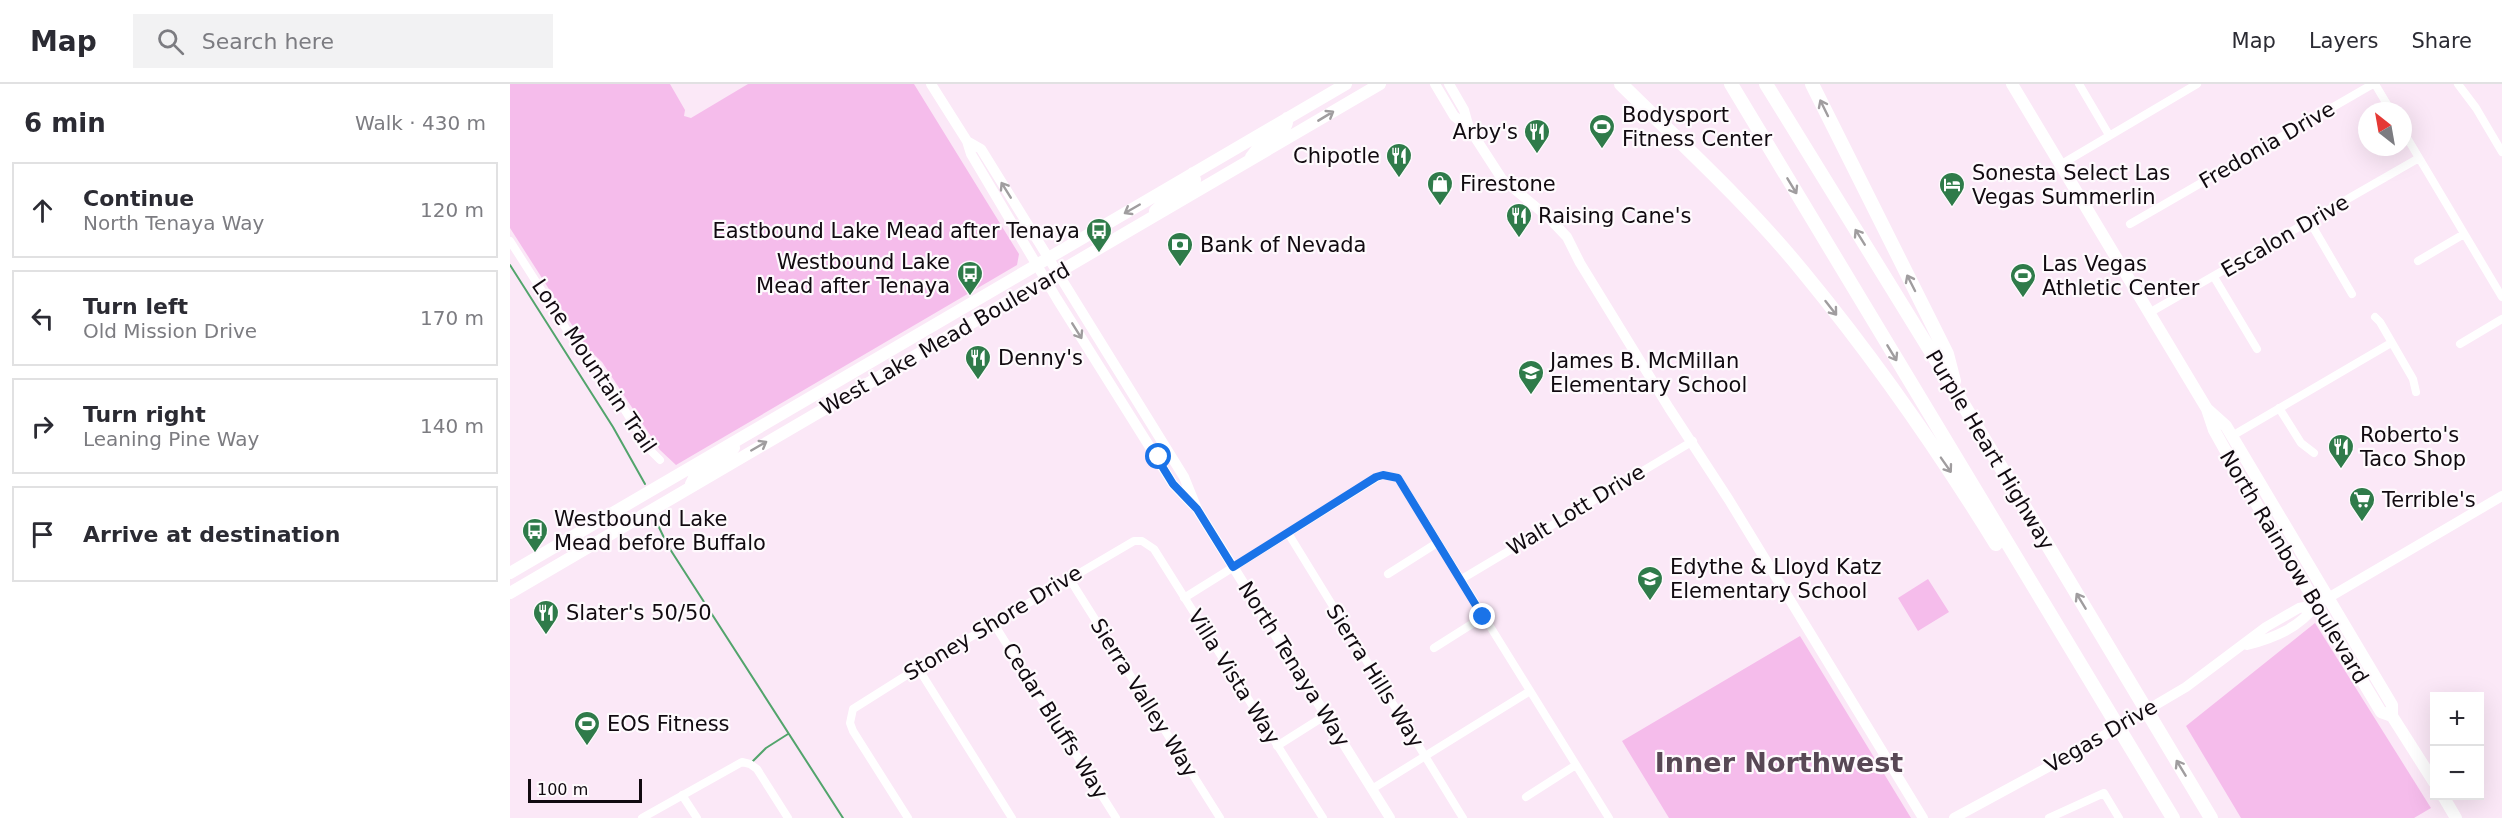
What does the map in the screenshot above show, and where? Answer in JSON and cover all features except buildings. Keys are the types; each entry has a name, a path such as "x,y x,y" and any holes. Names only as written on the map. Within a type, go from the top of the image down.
{"highway":[{"path":"1621,84 1703,164 1810,280 1939,455 2014,573 2079,664"},
{"name":"Purple Heart Highway","path":"1731,84 2173,818"},
{"name":"Purple Heart Highway","path":"1766,84 1957,394 2211,818"},
{"path":"1812,84 1947,354 1957,394"}],"main road":[{"name":"North Tenaya Way","path":"931,84 967,141 971,154 1046,281 1127,411 1173,484 1197,509"},
{"name":"West Lake Mead Boulevard","path":"510,573 1345,84"},
{"path":"1297,133 1296,122 1327,103 1345,84"},
{"name":"West Lake Mead Boulevard","path":"510,593 1380,84"},
{"path":"1435,84 1454,116 1469,128"},
{"path":"1449,84 1464,110 1469,128 1502,179 1563,231 1669,408 1693,441 1923,818"},
{"name":"North Rainbow Boulevard","path":"2012,84 2207,409 2218,438 2316,605 2381,712 2392,716"},
{"path":"1246,163 1263,142 1285,129 1288,123 1287,118"},
{"name":"North Tenaya Way","path":"967,141 981,149 1184,477 1197,509 1390,818"},
{"path":"1203,189 1205,176 1230,160 1239,146"},
{"path":"1136,228 1168,199 1193,183 1195,180 1193,173"},
{"path":"881,356 889,370"},
{"name":"North Rainbow Boulevard","path":"2207,409 2226,426 2392,705 2392,716 2430,777"},
{"path":"1127,411 1155,441 1162,441"},
{"path":"692,486 696,474 728,454 750,432"},
{"path":"1157,458 1163,458 1184,477"},
{"path":"624,525 633,512 680,485 683,480 677,477 669,479"},
{"name":"Vegas Drive","path":"1954,818 2088,745 2168,698 2244,646 2272,639 2306,619 2316,605 2502,495"},
{"path":"540,576 538,568 549,561 575,535"},
{"path":"2446,800 2456,818"}],"street":[{"path":"2079,84 2109,135"},
{"path":"2060,165 2197,84"},
{"path":"2374,84 2385,102"},
{"name":"Fredonia Drive","path":"2130,224 2374,84"},
{"path":"2458,84 2476,108 2502,152"},
{"path":"2412,146 2502,297"},
{"name":"Escalon Drive","path":"2149,313 2419,158"},
{"path":"2310,222 2352,294"},
{"path":"2418,261 2464,234"},
{"name":"Lone Mountain Trail","path":"510,241 579,349 597,367 651,451 660,460"},
{"path":"2214,277 2257,349"},
{"path":"2374,317 2380,322 2413,379 2416,392"},
{"path":"2460,344 2502,319"},
{"path":"2232,436 2391,343"},
{"path":"2279,408 2301,444 2314,453"},
{"name":"Walt Lott Drive","path":"1460,580 1693,441"},
{"path":"1184,598 1376,477 1388,475 1398,478 1609,818"},
{"name":"Sierra Hills Way","path":"1288,533 1463,818"},
{"name":"Stoney Shore Drive","path":"908,818 853,730 850,716 859,704 1128,543 1142,541"},
{"name":"Villa Vista Way","path":"1142,541 1154,549 1323,818"},
{"path":"1388,574 1437,543"},
{"name":"Sierra Valley Way","path":"1069,578 1220,818"},
{"path":"1434,648 1483,617"},
{"name":"Cedar Bluffs Way","path":"994,624 1116,818"},
{"path":"918,668 1012,818"},
{"path":"1372,789 1530,691"},
{"path":"1277,746 1326,715"},
{"path":"642,818 735,764 750,764 757,769 788,818"},
{"path":"1526,797 1576,765"},
{"path":"2049,818 2104,793 2119,818"},
{"path":"682,795 697,818"}],"shaded area":[{"path":"510,84 670,84 685,110 684,116 691,118 748,84 914,84 1019,254 1017,265 676,465 660,450 602,362 586,347 510,228"},
{"path":"1928,579 1949,612 1918,631 1898,598"},
{"path":"2315,623 2431,808 2414,818 2241,818 2186,726"},
{"path":"1800,636 1911,818 1669,818 1622,741"}],"waterway":[{"path":"510,265 613,427 645,484"},
{"path":"655,519 668,546 843,818"},
{"path":"752,762 766,748 788,734"}],"place":[{"name":"Bodysport Fitness Center","path":"1602,150"},
{"name":"Arby's","path":"1537,155"},
{"name":"Chipotle","path":"1399,179"},
{"name":"Firestone","path":"1440,207"},
{"name":"Sonesta Select Las Vegas Summerlin","path":"1952,208"},
{"name":"Raising Cane's","path":"1519,239"},
{"name":"Eastbound Lake Mead after Tenaya","path":"1099,254"},
{"name":"Bank of Nevada","path":"1180,268"},
{"name":"Westbound Lake Mead after Tenaya","path":"970,297"},
{"name":"Las Vegas Athletic Center","path":"2023,299"},
{"name":"Denny's","path":"978,381"},
{"name":"James B. McMillan Elementary School","path":"1531,396"},
{"name":"Roberto's Taco Shop","path":"2341,470"},
{"name":"Terrible's","path":"2362,523"},
{"name":"Westbound Lake Mead before Buffalo","path":"535,554"},
{"name":"Edythe & Lloyd Katz Elementary School","path":"1650,602"},
{"name":"Slater's 50/50","path":"546,636"},
{"name":"EOS Fitness","path":"587,747"}],"district":[{"name":"Inner Northwest","path":"1779,763"}],"route":[{"path":"1159,457 1157,458 1173,484 1197,509 1233,567 1376,477 1388,475 1398,478 1483,617"}]}
